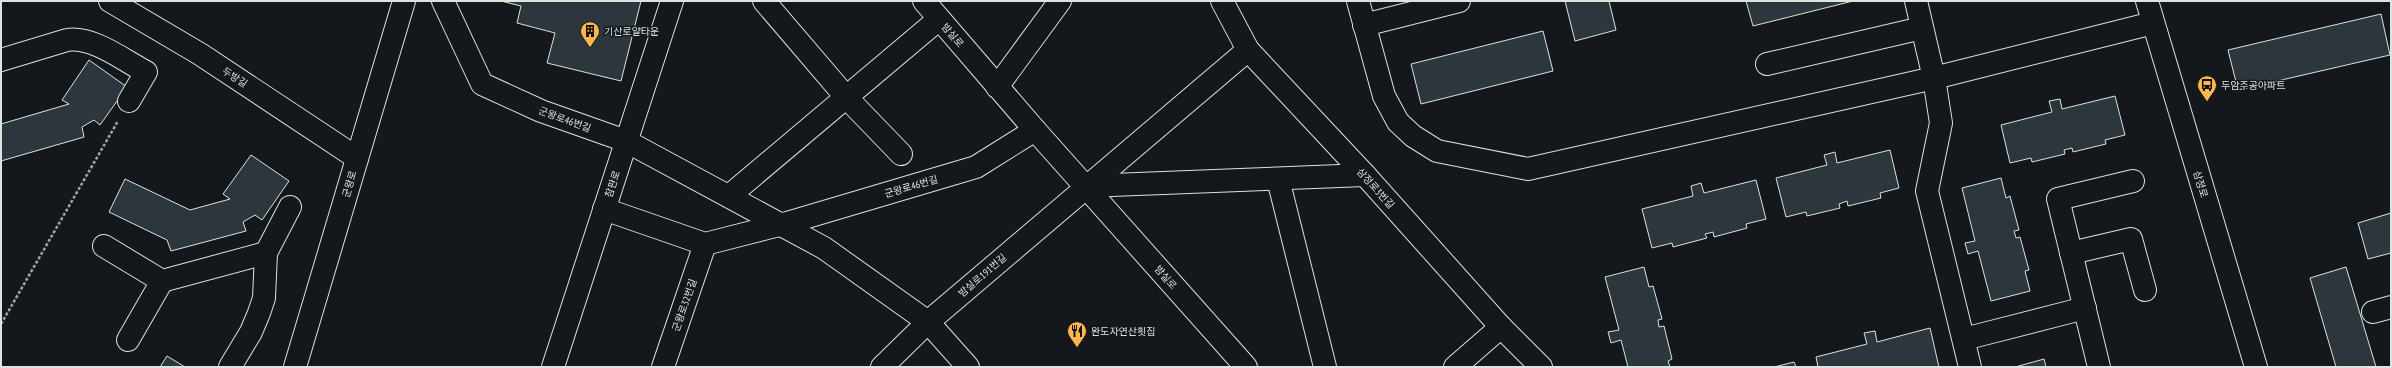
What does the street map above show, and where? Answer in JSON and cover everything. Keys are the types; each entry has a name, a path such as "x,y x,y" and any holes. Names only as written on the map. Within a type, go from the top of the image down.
{"street":[{"name":"두방길","path":"110,1 200,54 357,158"},
{"name":"군왕로","path":"295,367 404,1"},
{"name":"군왕로46번길","path":"443,1 482,84 541,111 626,141 824,248 928,322 968,367"},
{"name":"참판로","path":"553,367 672,1"},
{"path":"764,1 846,97 901,154"},
{"name":"밤실로","path":"924,1 997,87 1246,367"},
{"path":"997,87 1060,1"},
{"name":"삼정로3번길","path":"1222,1 1248,50 1365,175 1501,327 1541,367"},
{"path":"1358,1 1384,96 1398,122 1413,136 1437,151 1528,168 1934,78 2153,23"},
{"path":"1364,25 1459,1"},
{"path":"1916,1 1934,78 1941,123 1927,191 1970,367"},
{"name":"삼정로","path":"2147,1 2256,367"},
{"path":"729,196 939,19"},
{"path":"1767,64 1922,28"},
{"path":"1,60 66,40 76,39 88,42 146,72 130,101"},
{"path":"1086,186 1248,50"},
{"name":"군왕로46번길","path":"780,224 976,167 1035,130"},
{"path":"1086,186 1365,175"},
{"path":"1278,178 1325,367"},
{"path":"2099,367 2058,199 2133,181"},
{"name":"밤실로191번길","path":"882,367 928,322 1086,186"},
{"path":"230,367 251,332 259,313 264,298 266,253 290,207"},
{"path":"604,209 705,244 780,224"},
{"path":"2071,253 2131,239 2145,290"},
{"name":"군왕로32번길","path":"663,367 705,244"},
{"path":"104,246 162,281"},
{"path":"128,340 162,281 266,253"},
{"path":"1964,339 2084,308"},
{"path":"1455,367 1501,327"}],"path":[{"path":"1,324 130,101"}],"building":[{"name":"기산로얄타운","path":"501,1 641,1 621,81 547,63 555,33 517,23 521,6"},
{"path":"1565,1 1609,1 1616,30 1575,41"},
{"path":"1746,1 1853,1 1753,26"},
{"path":"2381,14 2390,55 2238,90 2228,50"},
{"path":"1543,31 1553,71 1421,104 1411,64"},
{"path":"89,60 127,87 100,125 94,120 82,127 84,137 1,161 1,124 69,104 62,100"},
{"path":"2115,96 2125,135 2105,140 2106,144 2073,152 2072,148 2064,150 2065,154 2032,162 2031,158 2010,163 2001,125 2052,112 2049,101 2060,99 2062,109"},
{"path":"1890,150 1899,188 1880,193 1881,198 1848,206 1847,201 1839,204 1840,208 1807,216 1806,212 1786,217 1776,178 1827,165 1824,155 1835,152 1837,163"},
{"path":"251,155 289,181 262,220 255,215 243,222 246,231 171,251 167,240 109,212 125,179 190,210 230,199 223,194"},
{"path":"2001,178 2006,198 2010,196 2019,230 2014,231 2016,238 2020,237 2029,270 2025,271 2030,291 1991,301 1978,251 1968,254 1965,243 1975,241 1962,188"},
{"path":"1756,180 1766,219 1746,224 1747,228 1714,237 1713,232 1705,234 1707,238 1673,247 1672,243 1652,248 1642,209 1693,196 1691,186 1701,183 1704,193"},
{"path":"2391,213 2391,253 2368,259 2358,223"},
{"path":"1644,267 1649,287 1653,286 1662,319 1658,320 1659,327 1664,326 1672,359 1668,361 1670,367 1628,367 1621,340 1611,343 1608,332 1619,330 1605,277"},
{"path":"2346,267 2376,367 2336,367 2310,278"},
{"path":"1930,328 1939,367 1818,367 1816,357 1867,344 1864,333 1875,331 1877,342"},
{"path":"167,356 185,367 160,367"},
{"path":"2044,359 2046,367 2015,367"},
{"path":"1794,362 1796,367 1774,367"}],"place":[{"name":"기산로얄타운","path":"590,48"},
{"name":"두암주공아파트","path":"2207,102"},
{"name":"완도자연산횟집","path":"1077,348"}]}
